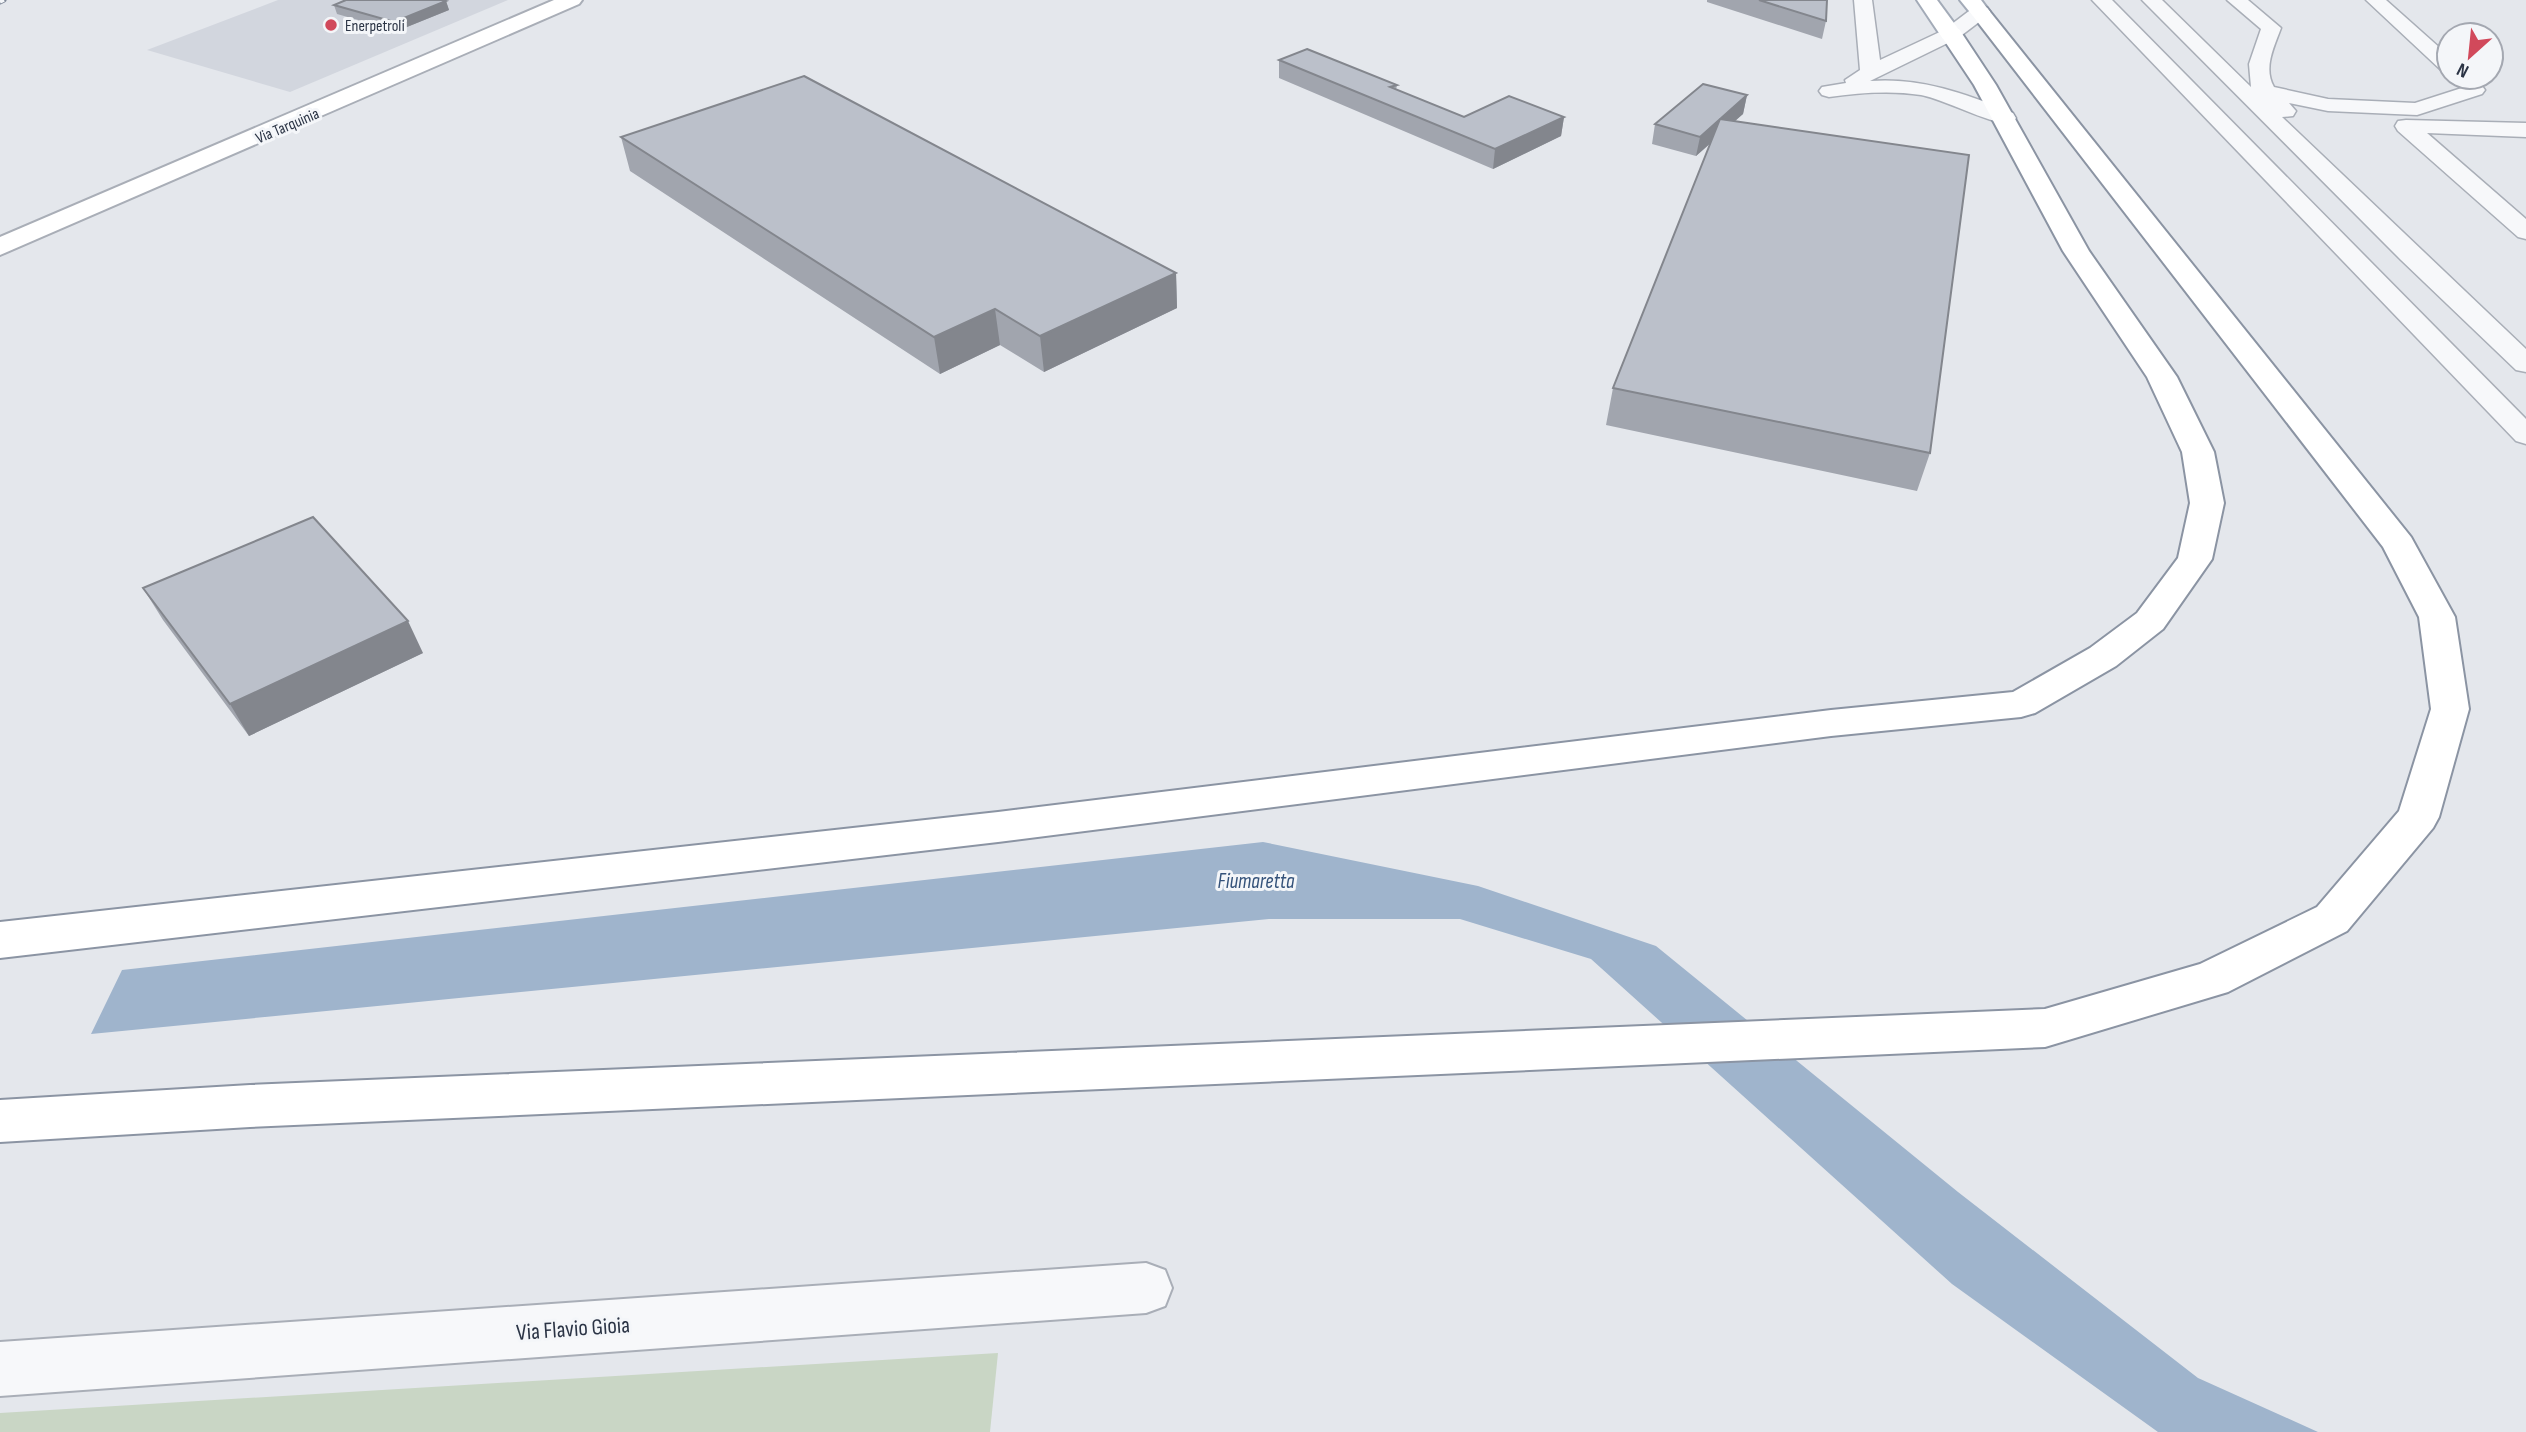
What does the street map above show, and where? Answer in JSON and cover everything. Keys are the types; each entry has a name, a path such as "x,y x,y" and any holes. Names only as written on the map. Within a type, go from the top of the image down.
{"main road":[{"name":"Via Tarquinia","path":"0,247 572,0"},
{"path":"0,1121 250,1106 2045,1028 2211,979 2332,919 2418,817 2449,709 2437,617 2399,544 1967,15 1927,0"},
{"path":"0,940 1011,825 1831,723 2021,704 2103,657 2150,621 2195,559 2207,503 2198,452 2162,377 2076,251 2005,118 1967,15"}],"street":[{"name":"Via Flavio Gioia","path":"0,1369 1146,1288"}],"lane":[{"path":"1863,0 1871,73"},
{"path":"2101,0 2526,435"},
{"path":"2151,0 2410,256 2526,364"},
{"path":"2236,0 2271,29 2258,65 2264,91 2399,217 2410,256"},
{"path":"2375,0 2435,54"},
{"path":"1967,15 1871,73 1829,91 1875,84 1915,87 1956,96 2005,118"},
{"path":"2234,82 2328,105 2417,109 2454,91"},
{"path":"2477,91 2526,130"},
{"path":"2526,130 2406,126 2526,232"}],"shaded area":[{"name":"Enerpetroli","path":"278,0 508,0 290,92 147,50"}],"green space":[{"path":"998,1353 990,1432 0,1432 0,1413"}],"water":[{"name":"Fiumaretta","path":"1263,842 1478,886 1656,946 1958,1192 2198,1378 2318,1432 2158,1432 1952,1284 1591,959 1460,919 1269,919 91,1034 122,970"}],"building":[{"path":"346,0 446,1 394,22 334,5"},
{"path":"1759,0 1827,0 1826,21"},
{"path":"1307,49 1397,85 1390,87 1464,117 1509,96 1564,117 1495,149 1279,60"},
{"path":"804,76 1176,273 1040,336 995,309 934,337 621,137"},
{"path":"1703,84 1747,95 1700,137 1655,124"},
{"path":"1720,119 1969,155 1930,453 1613,388"},
{"path":"313,517 408,621 230,704 143,588"}],"railway":[{"path":"0,2 4,0"}],"place":[{"name":"Enerpetroli","path":"331,25"}]}
